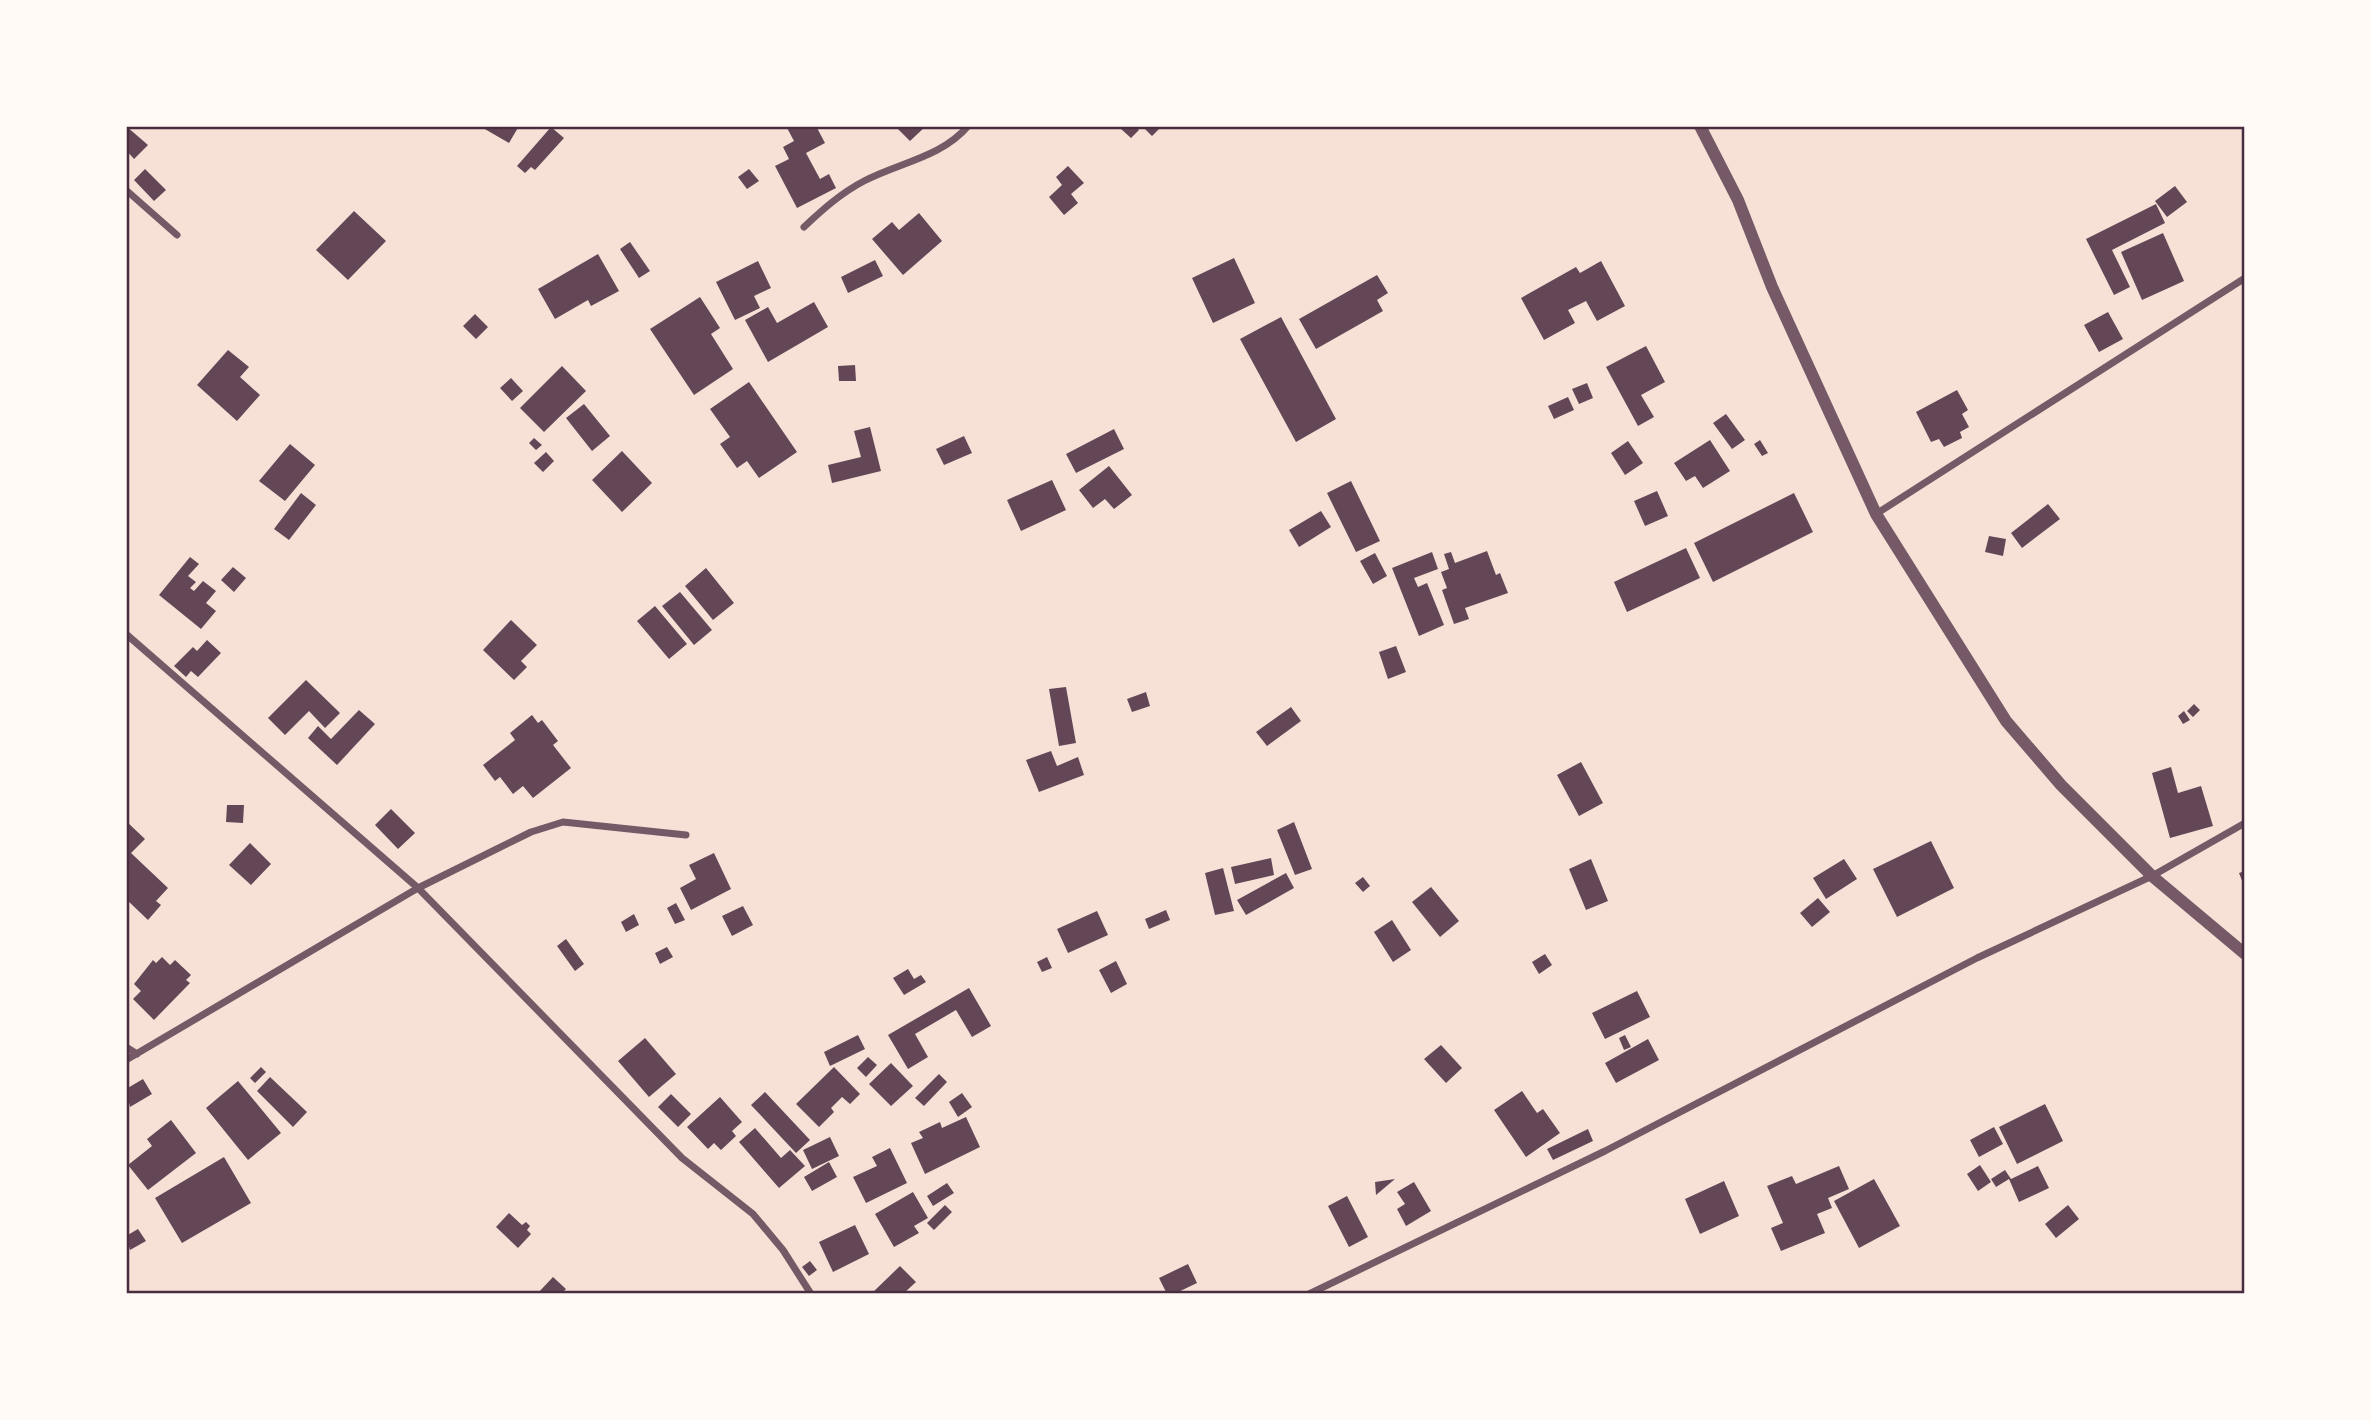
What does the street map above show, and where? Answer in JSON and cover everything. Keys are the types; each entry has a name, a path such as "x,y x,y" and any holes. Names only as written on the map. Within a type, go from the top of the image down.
{"street":[{"path":"804,227 824,208 864,181 941,147 968,126"},
{"path":"1700,126 1738,200 1772,287 1876,514 2006,721 2061,785 2152,876 2245,954"},
{"path":"126,190 177,234"},
{"path":"1876,514 2245,278"},
{"path":"126,634 418,888 682,1158 753,1214 783,1250 811,1294"},
{"path":"126,1060 418,888 531,832 563,822 687,835"},
{"path":"1309,1294 1605,1151 1977,958 2152,876 2245,823"},
{"path":"126,1047 137,1054"}],"building":[{"path":"126,126 148,145 134,159 126,150"},
{"path":"519,126 509,143 483,128"},
{"path":"786,126 816,126 825,143 806,153 820,179 829,174 836,188 797,208 775,166 789,159 783,147 794,141"},
{"path":"895,126 926,126 910,141"},
{"path":"1135,126 1139,130 1131,138 1121,129"},
{"path":"1142,126 1162,126 1152,136"},
{"path":"551,127 564,138 535,170 531,167 525,173 517,166"},
{"path":"1068,166 1084,183 1071,194 1078,203 1064,215 1049,197 1062,185 1056,177"},
{"path":"145,169 166,190 154,201 134,180"},
{"path":"749,169 759,181 747,189 738,177"},
{"path":"2175,186 2187,202 2167,217 2155,201"},
{"path":"2156,204 2165,223 2112,250 2130,287 2114,295 2086,239"},
{"path":"354,211 386,241 348,280 316,250"},
{"path":"919,213 942,241 903,275 872,239 892,222 899,230"},
{"path":"2163,233 2184,281 2142,300 2121,252"},
{"path":"630,242 650,271 639,278 620,249"},
{"path":"598,254 619,291 591,306 588,300 555,319 538,289"},
{"path":"1234,258 1255,303 1213,323 1192,278"},
{"path":"875,260 883,276 848,293 841,277"},
{"path":"758,261 771,288 754,296 760,308 735,320 716,282"},
{"path":"1601,261 1625,306 1597,321 1586,301 1568,310 1575,323 1544,340 1521,298 1576,267 1580,273"},
{"path":"1377,275 1388,293 1377,300 1383,311 1316,349 1299,319"},
{"path":"700,297 720,328 711,334 733,369 694,395 650,329"},
{"path":"814,302 828,327 768,362 745,320 768,307 777,323"},
{"path":"2108,312 2123,339 2099,352 2084,325"},
{"path":"475,314 488,327 476,339 463,326"},
{"path":"1281,317 1336,419 1296,442 1240,339"},
{"path":"1646,346 1665,382 1641,395 1654,417 1638,426 1606,367"},
{"path":"228,350 249,367 240,377 260,395 237,421 197,385"},
{"path":"855,365 856,381 839,381 838,366"},
{"path":"562,366 586,391 544,432 520,408"},
{"path":"511,378 523,391 512,401 500,388"},
{"path":"749,382 797,452 759,478 747,461 737,468 720,444 730,437 710,409"},
{"path":"1587,383 1593,398 1579,404 1572,389"},
{"path":"1957,390 1968,410 1962,414 1969,427 1960,432 1962,438 1944,447 1939,439 1931,442 1916,412"},
{"path":"1568,397 1574,410 1554,419 1548,406"},
{"path":"584,404 610,436 592,451 566,418"},
{"path":"1726,414 1745,440 1732,449 1713,423"},
{"path":"870,427 881,471 832,483 828,465 861,457 854,431"},
{"path":"1114,429 1124,449 1076,473 1066,454"},
{"path":"964,436 972,453 944,465 936,449"},
{"path":"534,438 542,445 536,450 529,443"},
{"path":"1710,440 1730,471 1703,488 1695,476 1686,481 1674,463"},
{"path":"1760,440 1768,453 1762,456 1754,444"},
{"path":"1628,441 1643,463 1625,475 1611,453"},
{"path":"290,444 315,465 285,501 259,481"},
{"path":"622,451 652,483 622,512 592,480"},
{"path":"546,452 554,461 543,472 534,463"},
{"path":"1109,466 1132,495 1114,509 1105,499 1093,508 1079,490"},
{"path":"1052,480 1066,510 1021,531 1007,500"},
{"path":"1351,481 1380,541 1356,552 1327,493"},
{"path":"1657,491 1668,516 1645,526 1634,501"},
{"path":"301,493 316,505 289,540 274,529"},
{"path":"1794,493 1813,532 1713,582 1694,543"},
{"path":"2048,504 2060,519 2022,548 2011,533"},
{"path":"1321,511 1331,527 1299,547 1289,530"},
{"path":"1989,536 2006,539 2003,556 1985,552"},
{"path":"1686,548 1700,578 1627,612 1614,582"},
{"path":"1487,551 1496,575 1500,573 1508,593 1465,608 1469,619 1454,624 1442,590 1447,588 1441,572 1449,569 1444,554 1451,552 1455,563"},
{"path":"1432,552 1438,569 1414,578 1418,587 1427,583 1444,625 1419,636 1392,568"},
{"path":"1375,553 1387,576 1373,584 1360,561"},
{"path":"190,557 199,564 188,576 196,582 190,588 194,591 203,581 216,591 206,603 216,611 201,629 159,595"},
{"path":"233,567 246,578 234,592 221,580"},
{"path":"706,568 734,603 713,620 685,586"},
{"path":"680,592 712,630 694,645 662,606"},
{"path":"655,606 687,644 669,659 637,621"},
{"path":"511,620 537,645 521,661 527,667 514,680 483,650"},
{"path":"207,640 221,653 198,677 191,671 186,677 174,666 193,647 197,651"},
{"path":"1396,646 1406,672 1388,679 1379,652"},
{"path":"306,680 340,713 325,728 309,711 285,735 268,718"},
{"path":"1066,687 1076,743 1059,746 1049,689"},
{"path":"1146,692 1150,706 1132,712 1127,699"},
{"path":"2194,704 2200,710 2193,717 2187,711"},
{"path":"1291,707 1301,721 1267,746 1256,732"},
{"path":"359,710 375,724 337,765 308,738 318,726 331,739"},
{"path":"2184,711 2190,720 2183,724 2178,716"},
{"path":"532,715 538,723 542,720 558,741 553,745 571,768 533,798 523,786 513,794 500,777 495,781 483,765 515,740 510,733"},
{"path":"1051,751 1057,766 1078,757 1084,775 1039,792 1026,760"},
{"path":"1581,762 1603,803 1579,816 1557,775"},
{"path":"2171,767 2178,793 2201,786 2213,826 2170,838 2152,773"},
{"path":"227,805 244,805 243,823 226,822"},
{"path":"391,809 415,833 398,849 375,825"},
{"path":"126,821 145,839 131,853 168,888 156,901 161,905 148,920 126,899"},
{"path":"1294,822 1312,869 1295,875 1277,830"},
{"path":"1931,841 1954,888 1897,917 1873,869"},
{"path":"250,843 271,864 251,885 229,865"},
{"path":"714,853 731,889 691,910 680,888 696,879 689,865"},
{"path":"1271,858 1274,875 1235,884 1231,867"},
{"path":"1591,859 1608,901 1586,910 1569,869"},
{"path":"1844,859 1857,879 1826,899 1813,878"},
{"path":"1223,868 1234,911 1215,915 1205,873"},
{"path":"2245,871 2245,888 2239,873"},
{"path":"1286,873 1294,888 1246,915 1237,900"},
{"path":"1363,877 1370,886 1363,892 1355,883"},
{"path":"1431,887 1459,921 1440,937 1412,902"},
{"path":"1818,898 1830,912 1812,927 1800,913"},
{"path":"676,903 685,920 675,924 667,908"},
{"path":"743,906 753,925 732,936 722,916"},
{"path":"1166,910 1170,920 1149,929 1145,919"},
{"path":"1097,911 1108,935 1068,953 1057,929"},
{"path":"634,914 639,925 626,932 621,922"},
{"path":"1392,920 1411,950 1393,962 1374,932"},
{"path":"566,939 584,964 575,971 557,946"},
{"path":"667,947 673,957 660,964 655,953"},
{"path":"1545,954 1552,965 1539,974 1532,962"},
{"path":"162,957 170,965 175,960 191,975 186,980 190,983 154,1020 133,999 141,991 134,984 153,960 156,963"},
{"path":"1047,957 1052,968 1042,972 1037,962"},
{"path":"1116,961 1127,984 1111,993 1099,970"},
{"path":"908,969 914,979 921,975 926,982 904,995 893,978"},
{"path":"969,988 991,1026 972,1037 956,1010 915,1034 928,1057 908,1069 888,1035"},
{"path":"1637,991 1650,1017 1605,1039 1592,1013"},
{"path":"858,1035 865,1049 830,1066 824,1052"},
{"path":"1625,1035 1631,1047 1624,1050 1619,1038"},
{"path":"645,1038 676,1074 649,1097 618,1061"},
{"path":"1648,1039 1659,1060 1616,1083 1605,1063"},
{"path":"1441,1045 1462,1068 1446,1083 1424,1059"},
{"path":"868,1057 877,1065 866,1077 857,1068"},
{"path":"891,1063 913,1086 891,1106 869,1084"},
{"path":"261,1067 266,1072 255,1083 250,1078"},
{"path":"834,1067 860,1094 850,1104 842,1097 831,1108 834,1112 819,1127 796,1104"},
{"path":"939,1074 947,1082 924,1106 915,1098"},
{"path":"270,1077 307,1112 293,1127 257,1091"},
{"path":"143,1079 152,1094 130,1107 126,1089"},
{"path":"238,1081 281,1133 248,1160 206,1108"},
{"path":"1522,1091 1537,1113 1543,1109 1560,1133 1526,1157 1494,1110"},
{"path":"765,1092 810,1140 796,1153 751,1105"},
{"path":"962,1093 972,1107 958,1117 949,1102"},
{"path":"671,1094 691,1114 678,1127 658,1107"},
{"path":"720,1097 742,1122 732,1131 736,1136 721,1150 714,1143 708,1149 687,1127"},
{"path":"2045,1104 2063,1141 2017,1164 1999,1127"},
{"path":"966,1117 980,1147 925,1174 911,1143 923,1138 919,1132 940,1122 942,1128"},
{"path":"171,1120 196,1153 148,1190 128,1165 152,1146 147,1139"},
{"path":"1994,1127 2003,1144 1979,1157 1970,1140"},
{"path":"755,1128 781,1158 790,1150 805,1166 779,1188 739,1142"},
{"path":"1588,1129 1593,1141 1553,1160 1547,1149"},
{"path":"830,1137 839,1156 812,1169 803,1150"},
{"path":"890,1148 907,1183 866,1203 853,1177 877,1166 872,1157"},
{"path":"224,1157 251,1203 182,1243 155,1198"},
{"path":"829,1162 837,1177 812,1191 804,1177"},
{"path":"1980,1165 1991,1182 1978,1191 1967,1174"},
{"path":"1839,1166 1849,1189 1828,1198 1832,1208 1817,1214 1825,1233 1781,1251 1771,1228 1783,1223 1767,1186 1792,1176 1796,1184"},
{"path":"2038,1166 2049,1188 2019,1202 2009,1179 1996,1187 1991,1179 2005,1170 2011,1179"},
{"path":"1395,1179 1376,1195 1375,1182"},
{"path":"1874,1179 1900,1226 1859,1248 1834,1201"},
{"path":"1724,1181 1739,1216 1700,1234 1685,1199"},
{"path":"1414,1182 1431,1211 1406,1226 1397,1209 1405,1204 1397,1192"},
{"path":"947,1183 954,1193 933,1206 927,1196"},
{"path":"913,1192 928,1218 914,1226 919,1233 894,1247 875,1214"},
{"path":"1347,1196 1368,1237 1349,1247 1328,1206"},
{"path":"945,1205 952,1212 934,1230 927,1223"},
{"path":"2068,1205 2079,1219 2056,1238 2045,1224"},
{"path":"509,1213 522,1225 526,1222 530,1226 527,1230 531,1234 518,1248 496,1227"},
{"path":"855,1225 869,1254 833,1272 819,1242"},
{"path":"138,1229 146,1241 130,1250 126,1236"},
{"path":"810,1261 817,1270 809,1276 802,1267"},
{"path":"1188,1264 1197,1283 1174,1294 1167,1294 1159,1278"},
{"path":"900,1266 916,1282 903,1294 871,1294"},
{"path":"553,1277 566,1289 561,1294 537,1294"}]}
